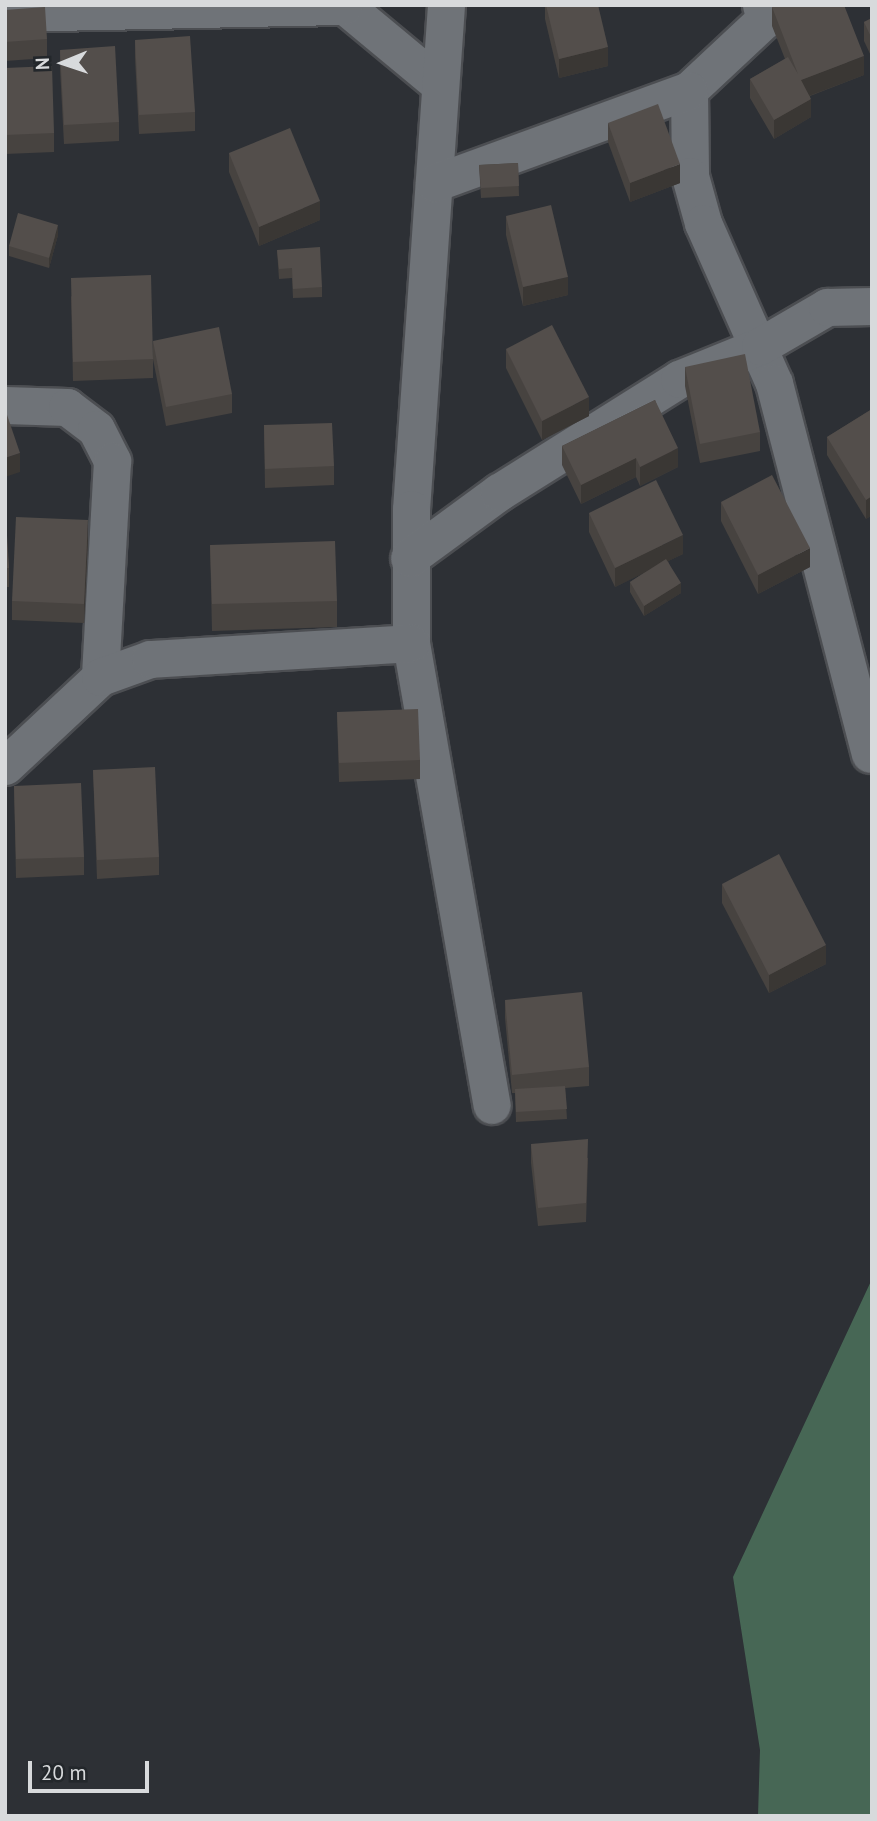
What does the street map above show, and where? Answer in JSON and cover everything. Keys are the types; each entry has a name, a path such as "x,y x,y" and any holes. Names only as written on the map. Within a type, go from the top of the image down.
{"street":[{"path":"5,13 344,5 438,83"},
{"path":"446,5 438,83 410,558 411,643 492,1105"},
{"path":"434,183 689,90 765,19 761,5"},
{"path":"689,90 686,132 697,199 760,346 804,488 870,754"},
{"path":"410,558 499,492 679,379 760,346 827,307 872,306"},
{"path":"5,405 67,407 96,429 112,461 100,677"},
{"path":"5,766 100,677 150,659 411,643"}],"green space":[{"path":"872,1279 872,1816 758,1816 760,1750 733,1577"}],"building":[{"path":"546,5 598,5 608,47 559,59"},
{"path":"844,5 864,56 801,80 811,99 774,120 750,79 788,57 798,74 772,7"},
{"path":"45,7 47,39 5,42 5,10"},
{"path":"872,18 872,39 864,22"},
{"path":"190,36 195,112 139,115 135,40"},
{"path":"115,46 119,122 64,125 60,50"},
{"path":"52,66 54,133 5,135 5,68"},
{"path":"658,104 680,164 630,183 608,123"},
{"path":"290,128 320,201 259,227 229,153"},
{"path":"518,163 519,186 481,188 479,165"},
{"path":"551,205 568,277 523,287 506,216"},
{"path":"18,213 58,225 49,258 9,246"},
{"path":"320,247 322,287 293,289 292,268 279,269 277,250"},
{"path":"151,275 153,359 73,362 71,278"},
{"path":"552,325 589,397 542,421 506,349"},
{"path":"219,327 232,394 166,407 153,341"},
{"path":"745,354 760,432 700,444 685,367"},
{"path":"655,400 678,448 640,467 636,458 581,485 562,446"},
{"path":"5,409 20,453 5,458"},
{"path":"872,409 872,496 866,500 827,437"},
{"path":"332,423 334,466 265,469 264,425"},
{"path":"772,475 810,548 758,575 721,502"},
{"path":"656,480 683,535 615,568 589,513"},
{"path":"16,517 88,520 84,604 12,601"},
{"path":"6,518 9,568 5,568"},
{"path":"335,541 337,601 212,604 210,545"},
{"path":"666,559 681,583 644,606 630,582"},
{"path":"418,709 420,760 339,763 337,712"},
{"path":"155,767 159,857 97,860 93,770"},
{"path":"81,783 84,857 16,859 14,786"},
{"path":"779,854 826,945 769,975 722,884"},
{"path":"582,992 589,1067 512,1075 505,1000"},
{"path":"565,1086 567,1109 516,1112 515,1089"},
{"path":"588,1139 586,1203 538,1208 531,1144"}]}
